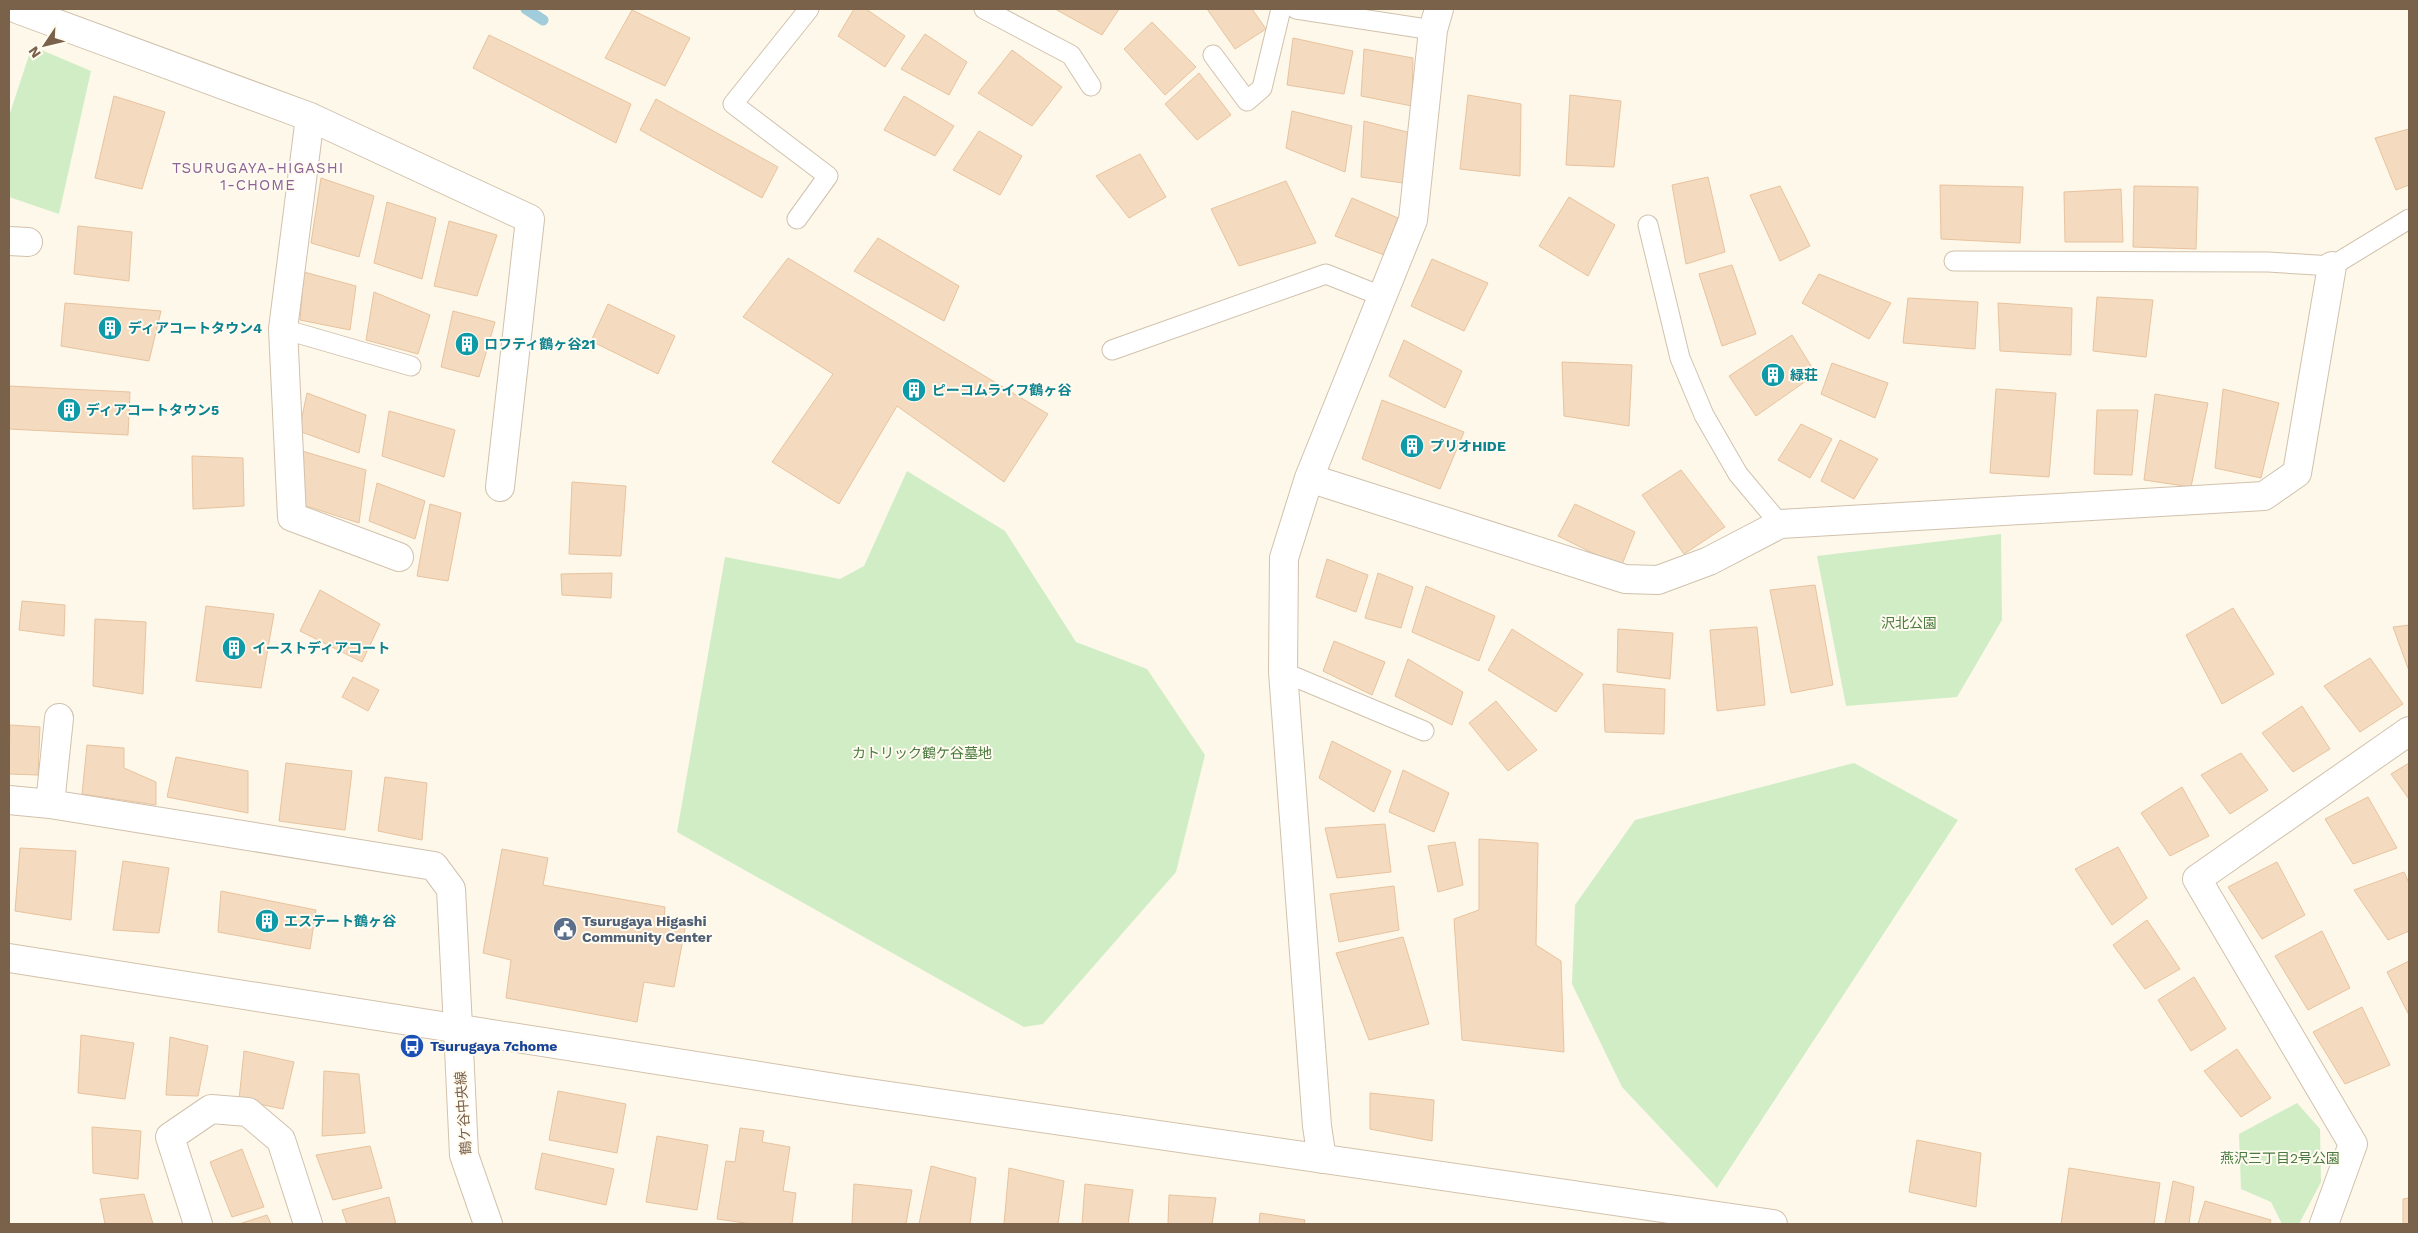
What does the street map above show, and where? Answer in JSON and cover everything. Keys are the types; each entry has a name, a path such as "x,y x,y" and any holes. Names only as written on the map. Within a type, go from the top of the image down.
{"street":[{"path":"17,9 310,117 530,219 500,487"},
{"path":"1322,1159 1317,1126 1283,672 1284,558 1309,478 1413,220 1436,19"},
{"path":"310,117 283,329 292,517 399,557"},
{"path":"1309,478 1625,579 1658,580 1708,561 1780,524 2264,496 2298,473 2332,266"},
{"path":"50,804 59,718"},
{"path":"2324,1224 2353,1144 2197,879 2409,731"},
{"name":"鶴ケ谷中央線","path":"9,800 50,804 434,866 451,889 464,1155 488,1224"},
{"path":"9,958 858,1091 1762,1223"},
{"path":"198,1224 170,1137 211,1109 248,1112 281,1140 308,1224"}],"lane":[{"path":"796,219 828,176 733,104 809,9"},
{"path":"984,9 1071,55 1091,86"},
{"path":"1213,55 1247,101 1262,88 1281,9"},
{"path":"1296,9 1436,19"},
{"path":"1954,261 2268,262 2332,266 2409,219"},
{"path":"1648,225 1680,358 1704,416 1738,474 1780,524"},
{"path":"1112,350 1326,274 1381,296"},
{"path":"283,329 411,366"},
{"path":"1283,672 1424,731"}],"green space":[{"path":"32,46 91,71 59,214 9,197 9,116"},
{"name":"カトリック鶴ケ谷墓地","path":"907,471 1005,531 1076,642 1147,669 1205,755 1176,872 1043,1024 1024,1027 677,832 725,557 840,579 864,566"},
{"name":"沢北公園","path":"2001,534 2002,620 1957,697 1846,706 1817,556"},
{"path":"1854,763 1958,820 1717,1188 1622,1087 1572,984 1575,905 1635,820"},
{"name":"燕沢三丁目2号公園","path":"2297,1103 2320,1129 2321,1182 2299,1224 2282,1224 2271,1202 2241,1189 2239,1134"}],"building":[{"path":"854,9 866,9 905,36 885,67 838,36"},
{"path":"1055,9 1119,9 1102,35"},
{"path":"1207,9 1252,9 1266,29 1235,49"},
{"path":"632,10 690,38 665,86 605,58"},
{"path":"1152,22 1196,67 1165,95 1124,49"},
{"path":"925,34 967,62 949,95 901,69"},
{"path":"489,35 631,104 616,143 473,68"},
{"path":"1293,38 1353,51 1344,94 1287,85"},
{"path":"1364,49 1413,58 1412,106 1361,96"},
{"path":"1012,50 1062,87 1032,126 978,93"},
{"path":"1199,73 1231,115 1197,140 1165,104"},
{"path":"1468,95 1521,104 1520,176 1460,169"},
{"path":"1570,95 1621,101 1614,167 1566,165"},
{"path":"114,96 165,112 142,189 95,178"},
{"path":"904,96 954,126 935,156 884,130"},
{"path":"656,99 778,167 762,198 640,130"},
{"path":"1292,111 1352,126 1345,172 1286,148"},
{"path":"1364,121 1411,133 1403,183 1361,177"},
{"path":"2409,129 2409,185 2396,190 2375,138"},
{"path":"979,131 1022,156 1000,195 953,170"},
{"path":"1140,154 1166,197 1129,218 1096,176"},
{"path":"1708,177 1725,252 1686,264 1672,185"},
{"path":"321,178 374,196 359,257 311,243"},
{"path":"1286,181 1316,243 1239,266 1211,209"},
{"path":"1940,185 2023,187 2020,243 1941,239"},
{"path":"1780,186 1810,246 1780,261 1750,195"},
{"path":"2134,186 2198,187 2196,249 2133,247"},
{"path":"2121,189 2123,242 2065,242 2064,192"},
{"path":"1569,197 1615,225 1588,276 1539,246"},
{"path":"1352,198 1398,218 1384,255 1335,236"},
{"path":"387,202 436,218 422,279 374,263"},
{"path":"449,221 497,235 477,296 434,286"},
{"path":"78,226 132,232 129,281 74,274"},
{"path":"878,238 959,286 944,321 854,271"},
{"name":"ピーコムライフ鶴ヶ谷","path":"788,258 1048,414 1004,482 897,406 839,504 772,462 833,374 743,317"},
{"path":"1432,259 1488,283 1464,331 1411,306"},
{"path":"1732,265 1756,334 1722,346 1699,274"},
{"path":"304,272 356,286 350,330 300,320"},
{"path":"1819,274 1891,303 1869,339 1802,303"},
{"path":"374,292 430,315 418,354 366,340"},
{"path":"2097,297 2153,300 2146,357 2093,351"},
{"path":"1908,298 1978,302 1975,349 1903,343"},
{"name":"ディアコートタウン4","path":"65,303 161,311 149,361 61,346"},
{"path":"1998,303 2072,308 2071,355 2000,351"},
{"path":"608,304 675,336 658,374 591,341"},
{"name":"ロフティ鶴ヶ谷21","path":"453,311 495,322 479,377 441,367"},
{"name":"緑荘","path":"1792,335 1816,374 1756,416 1729,376"},
{"path":"1404,340 1462,371 1445,408 1389,376"},
{"path":"1562,362 1632,365 1629,426 1564,416"},
{"path":"1832,363 1888,383 1875,418 1821,394"},
{"name":"ディアコートタウン5","path":"9,386 130,392 128,435 9,429"},
{"path":"1996,389 2056,393 2049,477 1990,473"},
{"path":"2223,389 2279,403 2261,478 2215,468"},
{"path":"307,393 366,415 359,453 299,431"},
{"path":"2155,394 2208,403 2191,487 2144,480"},
{"name":"プリオHIDE","path":"1382,400 1464,432 1440,489 1362,459"},
{"path":"2097,410 2138,410 2132,475 2094,474"},
{"path":"389,411 455,430 444,477 382,456"},
{"path":"1801,424 1832,439 1810,478 1778,460"},
{"path":"1840,440 1878,459 1854,499 1821,481"},
{"path":"302,451 366,470 359,523 300,504"},
{"path":"192,456 243,458 244,506 193,509"},
{"path":"1681,470 1725,527 1684,554 1642,495"},
{"path":"572,482 626,486 621,556 569,554"},
{"path":"377,483 425,501 415,539 369,521"},
{"path":"430,504 461,513 448,581 417,576"},
{"path":"1575,504 1635,532 1621,567 1558,536"},
{"path":"1327,559 1368,575 1356,612 1316,597"},
{"path":"612,573 611,598 562,595 561,574"},
{"path":"1378,573 1413,587 1401,628 1365,618"},
{"path":"1815,585 1833,685 1791,693 1770,590"},
{"path":"1426,586 1495,616 1479,661 1412,632"},
{"path":"320,590 380,624 362,662 300,631"},
{"path":"22,601 65,605 64,636 19,630"},
{"name":"イーストディアコート","path":"206,606 274,614 261,688 196,681"},
{"path":"2233,608 2274,674 2222,704 2186,635"},
{"path":"95,619 146,622 143,694 93,686"},
{"path":"2409,625 2409,671 2393,627"},
{"path":"1757,627 1765,705 1717,711 1710,630"},
{"path":"1512,629 1583,674 1556,712 1488,670"},
{"path":"1618,629 1673,633 1670,679 1617,672"},
{"path":"1334,641 1385,662 1372,695 1323,671"},
{"path":"2370,658 2403,704 2360,732 2324,686"},
{"path":"1408,659 1463,692 1452,725 1395,696"},
{"path":"353,677 379,690 368,711 342,697"},
{"path":"1603,684 1665,689 1664,734 1605,732"},
{"path":"1496,701 1537,750 1508,771 1469,723"},
{"path":"2302,706 2330,749 2293,772 2262,733"},
{"path":"10,725 40,727 38,775 9,774"},
{"path":"1332,741 1391,771 1374,812 1319,778"},
{"path":"87,745 124,748 124,768 156,782 156,805 82,794"},
{"path":"2241,753 2268,790 2230,814 2201,775"},
{"path":"176,757 248,771 248,813 167,797"},
{"path":"286,763 352,771 345,830 279,821"},
{"path":"2409,763 2409,799 2391,774"},
{"path":"1403,770 1449,793 1434,832 1389,812"},
{"path":"385,777 427,783 422,840 378,831"},
{"path":"2182,787 2209,836 2170,856 2141,813"},
{"path":"2368,797 2397,848 2353,864 2325,819"},
{"path":"1385,824 1391,872 1337,878 1325,828"},
{"path":"1479,839 1538,843 1536,945 1561,961 1564,1052 1462,1040 1454,919 1479,910"},
{"path":"1455,842 1463,885 1438,892 1428,846"},
{"path":"2118,847 2147,898 2112,925 2075,869"},
{"path":"20,848 76,851 71,920 15,911"},
{"path":"502,849 548,858 543,885 665,907 664,918 686,923 674,987 644,982 637,1022 506,998 511,960 483,953"},
{"path":"123,861 169,868 159,933 113,930"},
{"path":"2277,862 2305,915 2262,939 2228,887"},
{"path":"2404,872 2409,883 2409,931 2388,940 2354,890"},
{"path":"1394,886 1399,930 1339,942 1330,894"},
{"name":"エステート鶴ヶ谷","path":"221,891 316,910 310,949 218,932"},
{"path":"2147,920 2180,969 2145,989 2113,945"},
{"path":"2322,931 2350,988 2308,1010 2275,956"},
{"path":"1403,937 1429,1024 1369,1040 1336,953"},
{"path":"2409,961 2409,1015 2387,972"},
{"path":"2194,977 2226,1029 2191,1051 2158,1000"},
{"path":"2362,1007 2390,1065 2345,1084 2313,1032"},
{"path":"81,1035 134,1043 125,1099 78,1093"},
{"path":"170,1037 208,1046 198,1096 166,1095"},
{"path":"2237,1049 2271,1098 2241,1117 2204,1071"},
{"path":"244,1051 294,1062 283,1109 239,1100"},
{"path":"324,1071 359,1074 365,1133 322,1136"},
{"path":"558,1091 626,1104 617,1153 549,1140"},
{"path":"1370,1093 1434,1100 1432,1141 1370,1129"},
{"path":"92,1127 141,1131 138,1179 93,1173"},
{"path":"740,1128 764,1131 762,1142 790,1147 783,1191 796,1193 792,1224 752,1224 717,1219 726,1161 735,1162"},
{"path":"657,1136 708,1145 697,1210 646,1202"},
{"path":"1917,1140 1981,1153 1976,1207 1909,1192"},
{"path":"370,1146 382,1188 333,1200 316,1155"},
{"path":"242,1149 264,1207 232,1217 210,1162"},
{"path":"542,1153 614,1169 606,1205 535,1189"},
{"path":"931,1166 976,1178 970,1224 919,1224"},
{"path":"1009,1168 1064,1181 1058,1224 1004,1224"},
{"path":"2069,1168 2160,1183 2154,1224 2061,1224"},
{"path":"2173,1181 2194,1187 2189,1224 2165,1224"},
{"path":"854,1184 912,1190 906,1224 852,1224"},
{"path":"1085,1184 1133,1190 1128,1224 1082,1224"},
{"path":"144,1194 153,1224 105,1224 100,1199"},
{"path":"1169,1195 1216,1198 1212,1224 1168,1224"},
{"path":"389,1197 396,1224 347,1224 342,1210"},
{"path":"2409,1198 2409,1224 2403,1224 2403,1199"},
{"path":"2205,1201 2271,1220 2270,1224 2198,1224"},
{"path":"1260,1213 1305,1220 1304,1224 1259,1224"},
{"path":"267,1215 271,1224 239,1224"}],"waterway":[{"path":"526,9 543,20"}],"place":[{"name":"ディアコートタウン4","path":"110,328"},
{"name":"ロフティ鶴ヶ谷21","path":"467,344"},
{"name":"緑荘","path":"1773,375"},
{"name":"ピーコムライフ鶴ヶ谷","path":"914,390"},
{"name":"ディアコートタウン5","path":"69,410"},
{"name":"プリオHIDE","path":"1412,446"},
{"name":"イーストディアコート","path":"234,648"},
{"name":"エステート鶴ヶ谷","path":"267,921"},
{"name":"Tsurugaya Higashi Community Center","path":"565,929"},
{"name":"Tsurugaya 7chome","path":"412,1046"}],"district":[{"name":"TSURUGAYA-HIGASHI 1-CHOME","path":"258,176"}]}
